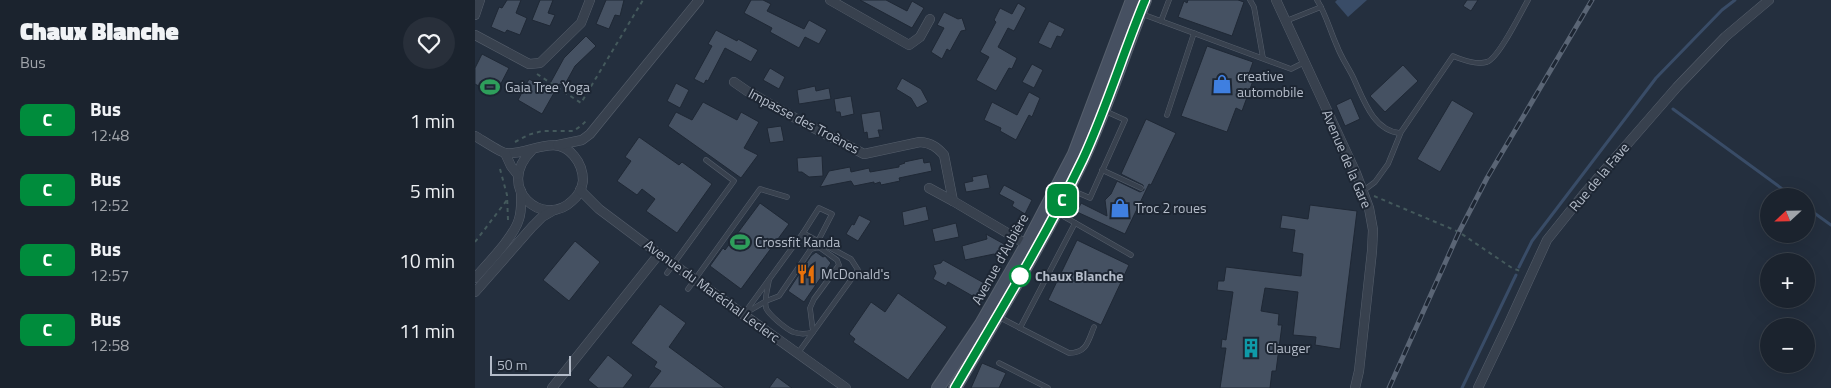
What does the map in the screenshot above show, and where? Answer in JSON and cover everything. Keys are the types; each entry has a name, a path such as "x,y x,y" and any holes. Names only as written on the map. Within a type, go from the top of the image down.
{"main road":[{"name":"Avenue d'Aubière","path":"955,388 992,314 1051,210 1132,0"},
{"name":"Avenue d'Aubière","path":"1051,210 1068,188 1083,159 1145,0"},
{"name":"Avenue d'Aubière","path":"938,388 992,314"}],"street":[{"path":"475,15 480,0"},
{"path":"475,36 529,64 540,63 581,23 590,0"},
{"path":"505,153 532,150 547,145 582,140 590,134 699,0"},
{"path":"830,0 909,44 920,37 931,19"},
{"name":"Avenue de la Gare","path":"1276,0 1369,208 1373,230 1359,371 1355,388"},
{"name":"Rue de la Fave","path":"1478,388 1547,240 1583,195 1677,87 1718,44 1769,0"},
{"name":"Impasse des Troènes","path":"734,82 788,114 864,154 920,142 929,143 939,149 944,155 953,201"},
{"path":"475,136 505,153 518,175"},
{"path":"475,292 542,217 569,204 580,190 582,176 579,162 565,148 555,145"},
{"path":"475,278 515,230 521,207 518,175 525,157 532,150"},
{"path":"929,188 1031,247"},
{"name":"Avenue du Maréchal Leclerc","path":"580,190 599,209 659,254 846,388"},
{"path":"521,191 527,200 535,206 545,210 556,210"},
{"path":"552,388 659,254"}],"lane":[{"path":"1161,21 1169,0"},
{"path":"1250,0 1254,7 1263,58"},
{"path":"1317,0 1367,109 1381,125 1400,133"},
{"path":"1363,191 1375,182 1389,164 1400,133 1453,56 1480,63 1489,62 1498,52 1528,0"},
{"path":"1286,21 1321,6"},
{"path":"1139,13 1291,68 1305,62"},
{"path":"1167,115 1195,33"},
{"path":"1068,188 1090,198 1125,120 1103,111"},
{"path":"667,272 734,180 706,160"},
{"path":"1102,170 1141,188"},
{"path":"689,289 760,189 787,197"},
{"path":"744,314 819,208 832,214 818,241"},
{"path":"1051,210 1131,255"},
{"path":"1020,328 1075,223"},
{"path":"798,353 858,270 851,259 803,233"},
{"path":"744,314 779,296 811,249 819,247 837,260 839,265 814,299 810,308 813,332"},
{"path":"769,280 766,301 767,308 772,316 792,332 806,334 813,332"},
{"path":"992,314 1069,353 1077,353 1085,347 1094,327"},
{"path":"999,363 1045,387"}],"path":[{"path":"536,73 581,103 643,0"},
{"path":"1363,191 1459,232 1512,268 1530,275"},
{"path":"475,242 507,200"}],"water":[{"path":"1337,0 1367,0 1348,17 1335,2"}],"building":[{"path":"507,0 521,0 516,13 527,18 520,35 507,30 505,33 491,27 499,7 502,8"},
{"path":"540,0 553,0 548,13 555,15 550,26 532,20"},
{"path":"606,0 624,0 620,16 615,15 609,29 596,24"},
{"path":"751,0 763,0 771,4 767,11 804,29 809,20 827,30 819,44 805,37 799,48 770,32 772,28 744,13"},
{"path":"860,0 886,0 907,11 912,1 924,8 912,28"},
{"path":"1188,0 1238,0 1244,2 1232,36 1178,17 1184,1 1187,3"},
{"path":"1467,0 1478,0 1471,11 1463,6"},
{"path":"1018,3 1026,8 1014,31 1008,28 998,47 1017,58 1012,69 1009,68 996,91 976,80 989,57 980,52 996,22 994,20 1000,8 1012,14"},
{"path":"944,12 958,19 962,18 966,30 961,31 950,51 947,49 942,59 931,52 944,28 937,25"},
{"path":"1049,21 1065,29 1061,37 1057,36 1051,49 1038,43"},
{"path":"716,30 758,50 751,62 725,48 708,81 706,80 704,84 694,79 712,46 708,44"},
{"path":"586,36 596,46 575,66 564,86 559,84 542,114 518,100 529,79 547,89 564,58"},
{"name":"creative automobile","path":"1207,46 1253,62 1248,76 1254,78 1242,111 1236,108 1227,132 1181,116"},
{"path":"482,54 509,68 495,95 475,84 475,68"},
{"path":"1032,64 1043,70 1034,88 1022,82"},
{"path":"1403,65 1418,81 1385,112 1370,96"},
{"path":"770,68 785,77 779,89 763,80"},
{"path":"902,78 921,89 928,102 917,108 911,98 896,89"},
{"path":"676,83 689,90 680,108 667,101"},
{"path":"815,86 816,91 829,88 831,99 799,104 797,90"},
{"path":"1029,92 1040,98 1032,117 1029,115 1016,140 1000,131 1001,128 984,120 992,102 1017,115"},
{"path":"851,96 854,114 841,117 840,112 836,112 834,99"},
{"path":"1351,98 1360,119 1345,126 1336,105"},
{"path":"1452,100 1474,113 1440,172 1417,159"},
{"path":"703,102 737,120 741,112 759,122 744,148 758,155 741,178 668,126 676,112 692,120"},
{"path":"880,111 883,130 878,130 880,137 868,139 867,132 864,133 861,114"},
{"path":"1146,119 1176,133 1125,234 1077,212 1081,203 1107,216 1105,200 1111,194 1117,181 1140,192 1144,190 1143,185 1121,174"},
{"path":"781,126 784,141 770,143 767,128"},
{"path":"639,137 679,165 682,162 712,184 677,233 646,211 655,199 642,189 637,195 617,181 631,161 625,157"},
{"path":"822,156 823,176 809,177 802,172 798,172 797,158"},
{"path":"923,158 924,163 930,162 932,171 899,178 900,181 881,185 880,182 874,184 874,182 854,186 851,181 820,187 829,171 850,167 851,172 869,168 870,172 899,167 904,162"},
{"path":"987,174 990,188 966,192 964,183 973,181 972,177"},
{"path":"1004,185 1032,200 1025,214 1012,206 1014,202 999,194"},
{"path":"760,203 789,224 741,289 710,266 723,248 725,250"},
{"path":"1310,205 1357,211 1340,349 1315,345 1316,337 1293,335 1298,292 1265,288 1261,311 1279,314 1278,325 1282,325 1276,371 1272,371 1270,388 1220,388 1226,348 1221,348 1222,339 1226,340 1233,292 1217,290 1218,281 1224,281 1226,267 1301,276 1303,254 1292,252 1295,230 1280,228 1282,215 1308,219"},
{"path":"926,206 929,220 904,226 902,212"},
{"path":"859,215 871,221 858,241 846,234 852,224 854,225"},
{"path":"956,223 959,237 935,242 932,229"},
{"path":"986,234 1004,244 1006,250 1001,258 994,254 965,260 962,246 987,239"},
{"path":"1077,240 1129,265 1101,325 1048,300"},
{"path":"575,241 600,262 569,301 543,280"},
{"path":"816,252 823,257 825,256 831,263 804,302 788,291 811,256"},
{"path":"943,260 984,283 976,298 948,282 946,286 933,279 936,273 933,265 941,263"},
{"path":"898,293 947,327 908,380 853,342 855,339 849,334 871,302 885,312"},
{"path":"660,304 686,323 669,347 725,388 648,388 661,371 654,367 657,362 631,343"},
{"path":"608,355 633,375 623,388 598,388 588,380"},
{"path":"982,363 1006,373 999,388 971,388"},
{"path":"777,377 792,388 769,388"}],"waterway":[{"path":"1519,267 1532,241 1656,78 1722,10 1735,0"},
{"path":"1673,109 1781,188"},
{"path":"1815,213 1831,225"},
{"path":"1462,388 1516,275"}],"railway":[{"path":"1389,388 1459,232 1487,178 1592,0"}],"bus line":[{"name":"C","path":"955,388 1035,250 1083,159 1105,108 1145,0"}],"place":[{"name":"creative automobile","path":"1222,84"},
{"name":"Gaia Tree Yoga","path":"490,87"},
{"name":"Troc 2 roues","path":"1120,208"},
{"name":"Crossfit Kanda","path":"740,242"},
{"name":"McDonald's","path":"806,274"},
{"name":"Chaux Blanche","path":"1020,276"},
{"name":"Clauger","path":"1251,348"}]}
